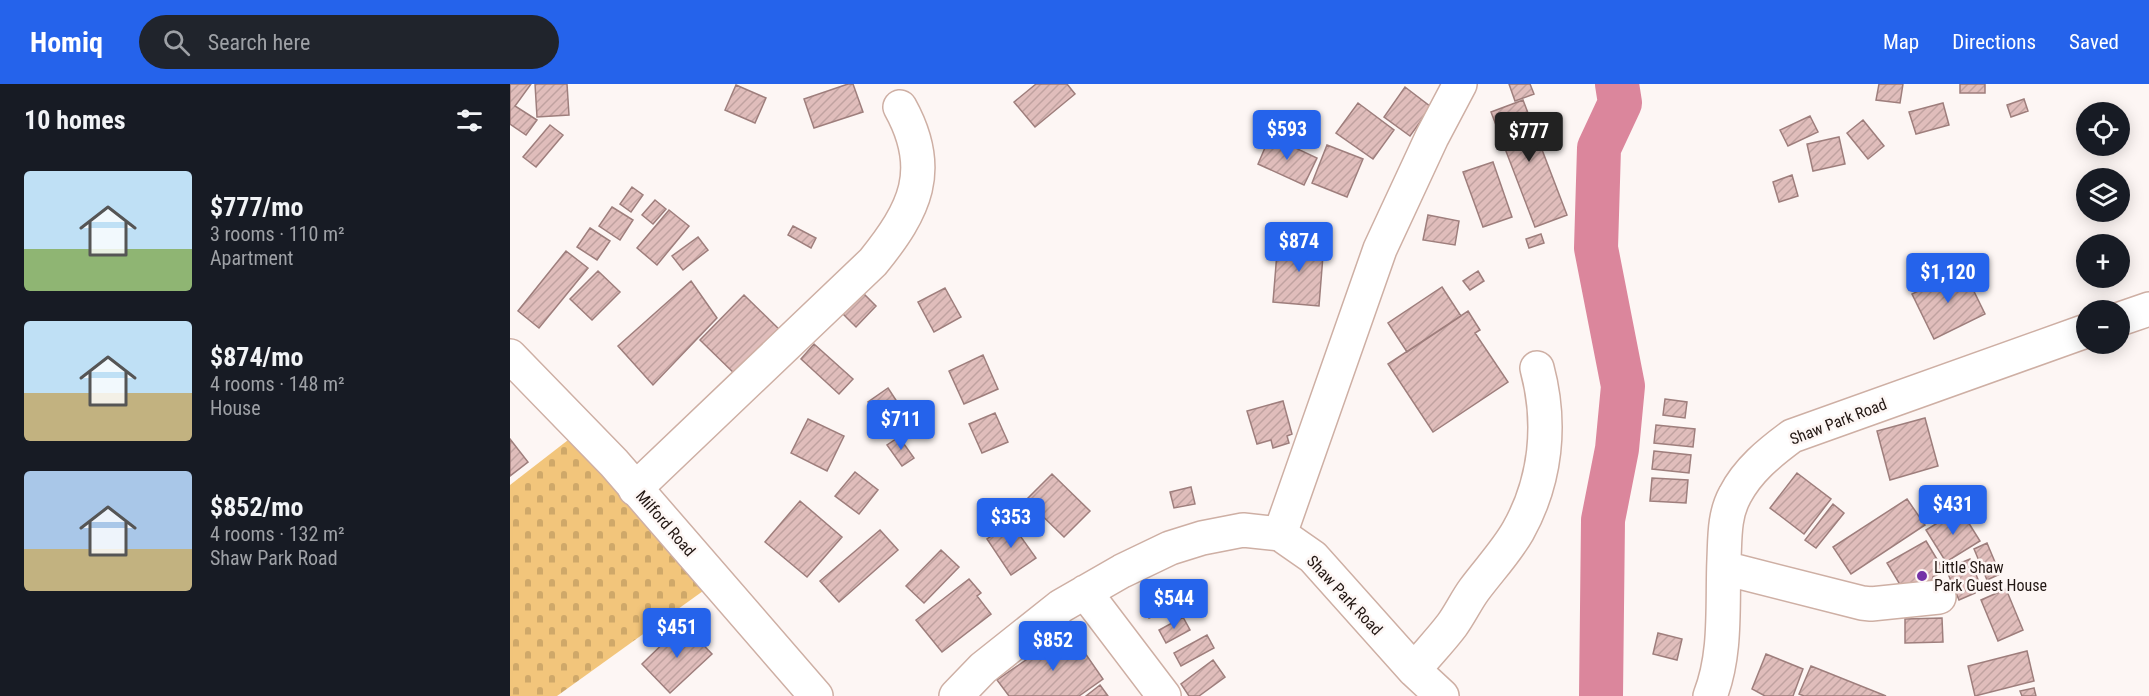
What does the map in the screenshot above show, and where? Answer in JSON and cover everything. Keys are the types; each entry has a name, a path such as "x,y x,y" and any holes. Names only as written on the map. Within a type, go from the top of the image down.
{"street":[{"path":"1280,534 1380,249 1432,137 1460,84"},
{"path":"635,489 873,262 894,236 909,206 918,179 918,155 909,124 900,107"},
{"path":"2130,316 2149,309"},
{"name":"Shaw Park Road","path":"1710,696 1716,682 1721,649 1726,522 1734,496 1750,471 1767,454 1792,436 2076,335"},
{"name":"Milford Road","path":"510,356 614,463 816,696"},
{"path":"1414,670 1452,624 1517,532 1538,486 1544,451 1545,418 1543,392 1537,368"},
{"name":"Shaw Park Road","path":"956,696 983,668 1061,606 1085,592 1170,548 1202,538 1243,530 1280,534 1313,557 1414,670 1442,696"},
{"path":"1724,568 1862,603 1939,597"},
{"path":"1085,592 1164,696"}],"green space":[{"path":"572,437 710,586 557,696 510,696 510,485"}],"building":[{"path":"510,84 531,84 515,106 537,120 526,135 510,124"},
{"path":"535,84 567,84 569,115 537,117"},
{"path":"853,84 863,112 814,128 804,99"},
{"path":"1036,84 1067,84 1075,94 1035,127 1014,102"},
{"path":"1509,84 1530,84 1534,94 1515,101"},
{"path":"1879,84 1903,84 1900,103 1876,100"},
{"path":"1960,84 1985,84 1985,93 1960,93"},
{"path":"736,85 766,98 755,123 725,110"},
{"path":"1405,87 1431,107 1410,136 1384,117"},
{"path":"2024,99 2028,111 2011,117 2007,105"},
{"path":"1523,100 1567,215 1535,227 1491,112"},
{"path":"1358,103 1394,130 1373,159 1336,133"},
{"path":"1943,103 1949,125 1916,134 1909,112"},
{"path":"1810,116 1818,132 1788,146 1780,130"},
{"path":"1863,120 1884,146 1868,159 1847,133"},
{"path":"550,125 563,135 536,167 523,157"},
{"path":"1270,136 1317,158 1304,185 1258,164"},
{"path":"1839,137 1845,164 1813,171 1807,144"},
{"path":"1327,145 1363,159 1347,197 1312,183"},
{"path":"1493,162 1512,217 1483,227 1463,172"},
{"path":"1792,175 1798,196 1779,202 1773,182"},
{"path":"632,187 643,195 631,212 620,204"},
{"path":"655,200 666,209 653,224 642,215"},
{"path":"612,207 633,220 620,240 599,226"},
{"path":"669,210 689,226 657,265 637,248"},
{"path":"1428,215 1459,221 1455,245 1423,240"},
{"path":"793,226 816,238 811,248 788,235"},
{"path":"590,228 610,241 597,260 577,247"},
{"path":"1541,234 1544,243 1529,248 1526,239"},
{"path":"698,237 708,250 683,270 672,256"},
{"path":"1278,240 1324,243 1319,306 1273,302"},
{"path":"566,251 588,268 539,328 518,311"},
{"path":"1963,269 1985,314 1934,339 1912,294"},
{"path":"598,271 620,292 592,320 570,299"},
{"path":"1478,271 1484,281 1470,290 1463,281"},
{"path":"691,281 717,318 653,385 618,346"},
{"path":"857,287 876,306 856,327 837,308"},
{"path":"1442,287 1461,316 1407,352 1388,323"},
{"path":"945,288 961,317 934,332 918,302"},
{"path":"744,295 784,334 740,379 700,340"},
{"path":"1468,311 1480,330 1475,333 1508,382 1433,432 1388,364"},
{"path":"814,344 853,379 839,394 801,359"},
{"path":"983,355 998,389 964,404 949,371"},
{"path":"888,388 909,420 890,433 868,402"},
{"path":"1665,399 1687,402 1685,418 1663,415"},
{"path":"1283,401 1292,434 1287,436 1289,443 1273,448 1271,440 1257,444 1247,411"},
{"path":"995,413 1008,442 982,453 969,424"},
{"path":"1925,418 1938,466 1890,480 1877,431"},
{"path":"808,419 844,436 827,471 791,453"},
{"path":"1656,425 1695,429 1693,447 1654,443"},
{"path":"899,437 914,458 902,466 887,445"},
{"path":"510,439 528,462 510,476"},
{"path":"1654,451 1691,455 1689,473 1652,469"},
{"path":"855,472 878,490 859,514 835,496"},
{"path":"1797,473 1831,499 1804,534 1770,508"},
{"path":"1052,474 1090,511 1064,537 1026,500"},
{"path":"1652,478 1688,480 1686,503 1650,501"},
{"path":"1191,487 1195,504 1174,508 1170,492"},
{"path":"1936,490 1945,504 1929,513 1921,499"},
{"path":"1907,499 1925,525 1851,574 1833,547"},
{"path":"800,501 842,537 807,577 765,542"},
{"path":"1833,504 1844,513 1816,548 1805,540"},
{"path":"1960,509 1980,541 1946,562 1926,530"},
{"path":"1011,523 1036,558 1011,575 987,539"},
{"path":"880,530 898,550 839,602 820,581"},
{"path":"1926,541 1944,571 1933,577 1938,586 1905,593 1887,563"},
{"path":"1987,543 2000,574 1987,580 1974,549"},
{"path":"941,550 959,567 924,603 906,586"},
{"path":"1970,559 1979,582 1972,585 1975,593 1959,600 1946,569"},
{"path":"969,579 981,593 977,596 991,614 942,652 916,620"},
{"path":"1188,581 1195,599 1149,618 1141,602"},
{"path":"2006,589 2023,630 1998,641 1981,600"},
{"path":"1183,617 1190,630 1166,643 1159,630"},
{"path":"1942,618 1943,642 1905,643 1905,619"},
{"path":"683,624 712,654 670,693 642,664"},
{"path":"1069,630 1103,679 1079,696 1009,696 997,680"},
{"path":"1658,633 1682,639 1677,660 1653,654"},
{"path":"1207,635 1214,648 1181,666 1174,653"},
{"path":"2027,651 2034,681 1975,696 1968,666"},
{"path":"1766,654 1803,669 1793,696 1765,696 1752,689"},
{"path":"1213,660 1225,677 1199,696 1189,696 1181,684"},
{"path":"1811,666 1886,696 1804,696 1799,694"},
{"path":"1100,685 1108,696 1086,696"},
{"path":"2034,688 2036,696 2022,696 2020,691"}],"waterway":[{"path":"1601,696 1603,520 1617,449 1623,386 1596,248 1599,148 1620,103 1617,84"}],"place":[{"name":"Little Shaw Park Guest House","path":"1922,576"}]}
